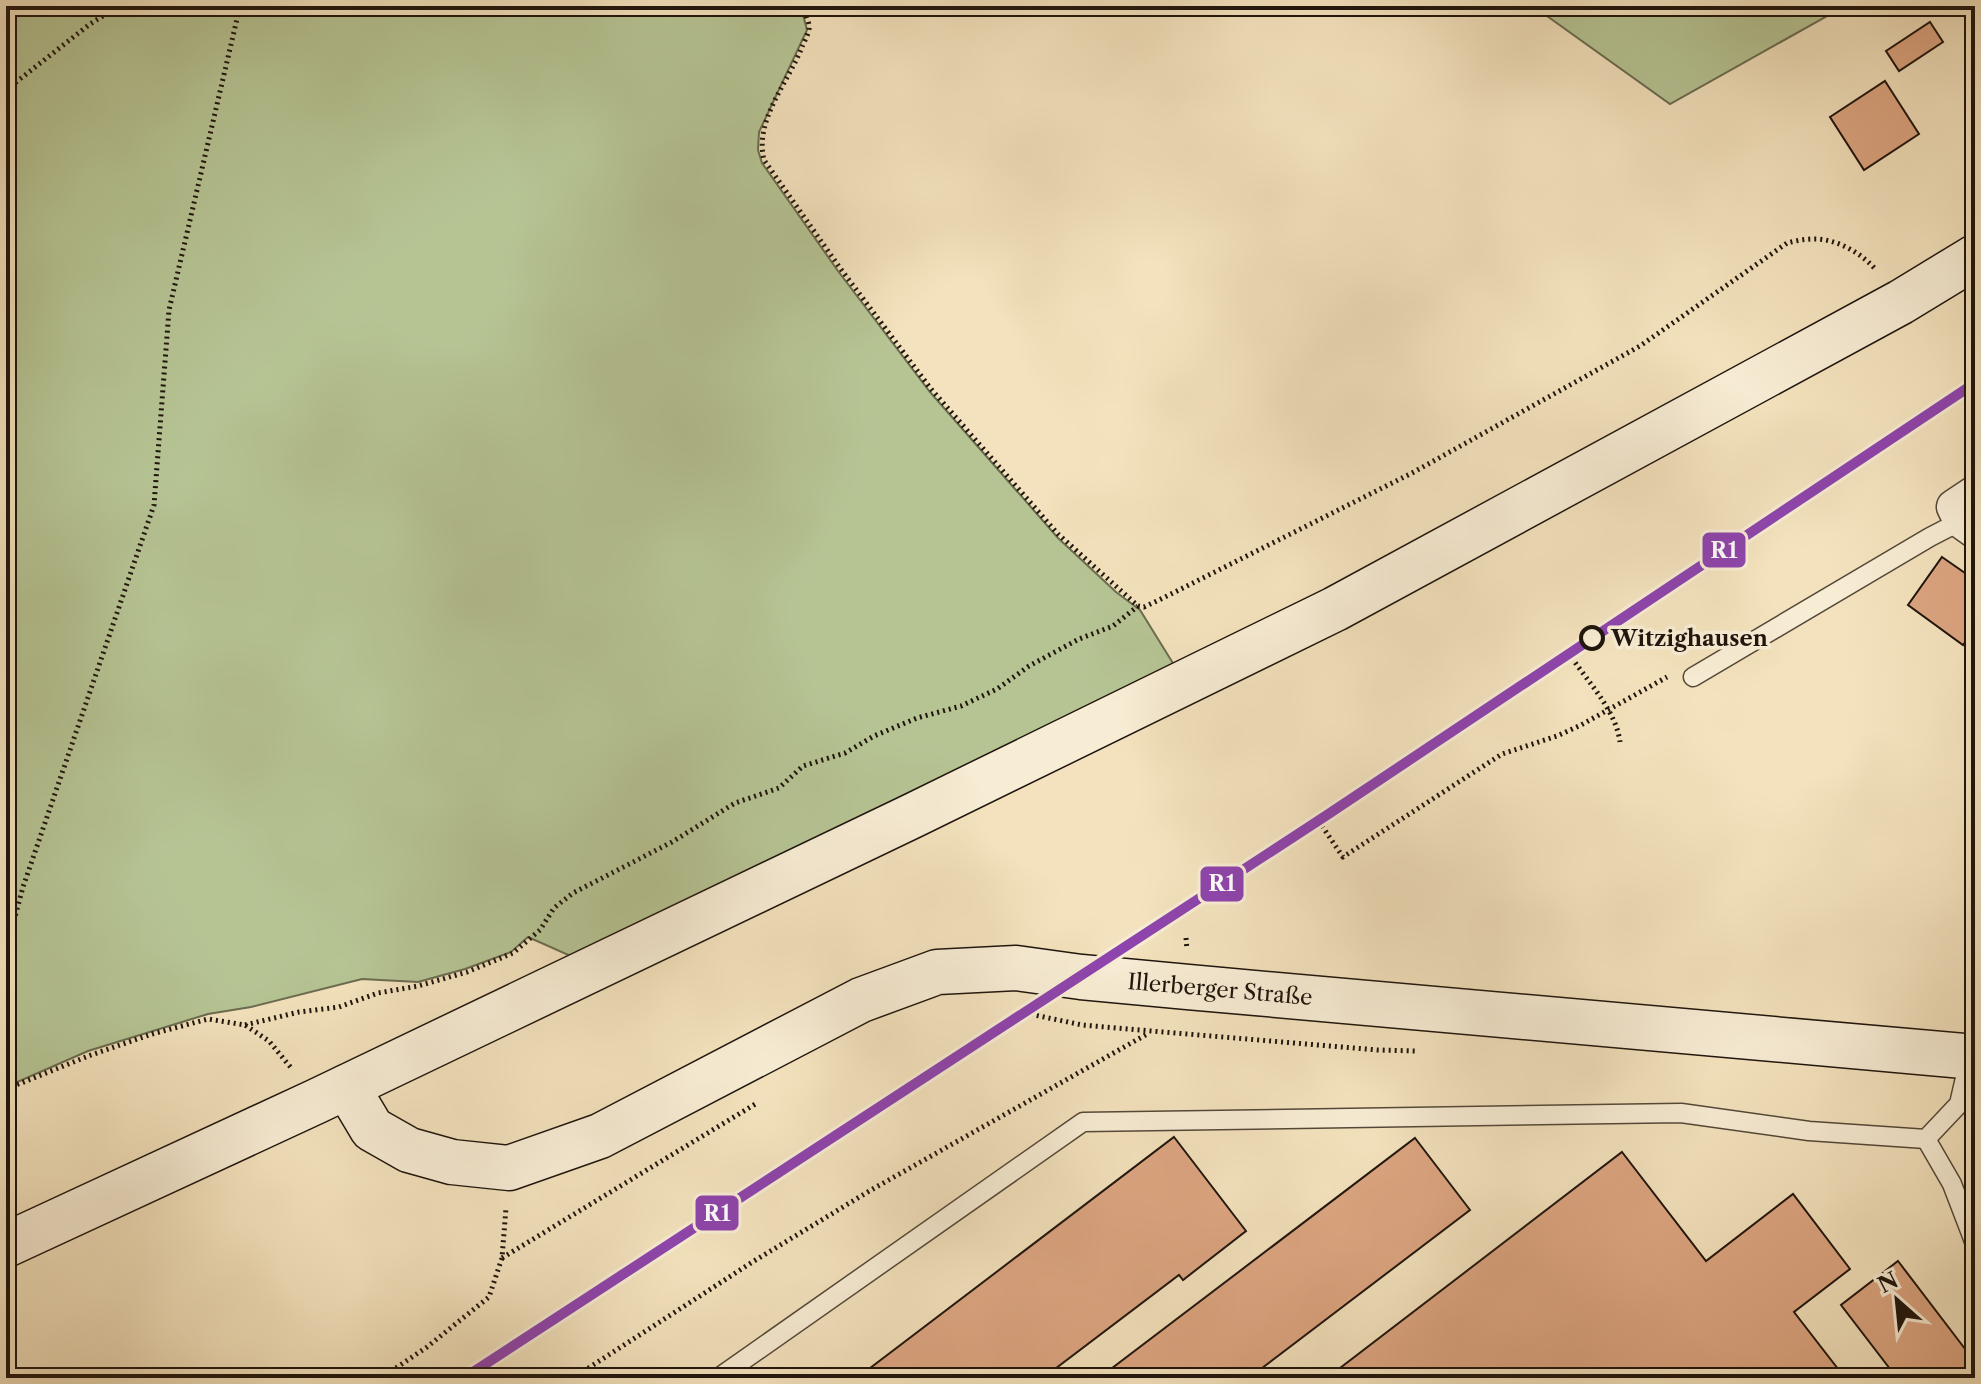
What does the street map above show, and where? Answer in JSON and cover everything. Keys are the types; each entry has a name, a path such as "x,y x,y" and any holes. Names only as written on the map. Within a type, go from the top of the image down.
{"main road":[{"path":"6,1245 332,1094 1335,609 1901,302 1975,257"},
{"name":"Illerberger Straße","path":"332,1094 372,1129 409,1150 452,1162 509,1168 600,1136 861,1000 937,972 1016,968 1188,987 1973,1057"}],"lane":[{"path":"1693,677 1966,513"},
{"path":"1926,1139 1959,1104 1973,1057"},
{"path":"718,1378 1083,1122 1681,1113 1809,1131 1926,1139"},
{"path":"1926,1139 1952,1184 1975,1244"}],"path":[{"path":"6,90 90,24 119,6"},
{"path":"6,950 23,887 154,505 169,310 240,6"},
{"path":"800,6 809,28 762,132 764,160 931,389 1058,534 1138,606 1144,607 1159,600 1412,473 1627,354 1787,243 1816,238 1839,244 1868,260 1901,302"},
{"path":"6,1079 8,1088 91,1055 208,1019 245,1025 299,1012 339,1007 378,993 467,972 513,953 540,930 554,908 573,893 672,842 735,803 779,788 803,766 845,753 874,736 917,718 961,706 997,689 1029,666 1079,639 1113,626 1138,606"},
{"path":"1572,658 1609,711 1620,742"},
{"path":"1322,826 1343,857 1502,754 1557,736 1609,711"},
{"path":"573,1378 871,1190 1151,1031 1188,987"},
{"path":"1022,1013 1082,1025 1378,1050 1426,1051"},
{"path":"245,1025 332,1094"},
{"path":"502,1258 769,1096"},
{"path":"381,1378 427,1347 489,1297 502,1258 509,1168"}],"green space":[{"path":"6,6 795,6 802,11 807,30 759,132 758,150 762,163 838,271 930,392 1058,538 1140,610 1184,681 593,966 528,937 511,952 418,982 362,979 251,1007 208,1014 88,1051 6,1087"},
{"path":"1533,6 1845,6 1670,104"}],"building":[{"path":"1930,22 1943,42 1899,71 1886,51"},
{"path":"1885,81 1919,134 1864,170 1830,117"},
{"path":"1942,557 1975,580 1975,629 1963,645 1908,605"},
{"path":"1174,1137 1246,1231 1183,1280 1179,1275 1043,1378 857,1378"},
{"path":"1415,1138 1470,1210 1249,1378 1099,1378"},
{"path":"1622,1152 1706,1261 1793,1194 1850,1269 1794,1312 1845,1378 1327,1378"},
{"path":"1898,1261 1975,1362 1975,1378 1897,1378 1841,1305"}],"transit line":[{"name":"R1","path":"464,1378 1327,815 1975,383"}],"place":[{"name":"Witzighausen","path":"1592,638"}]}
